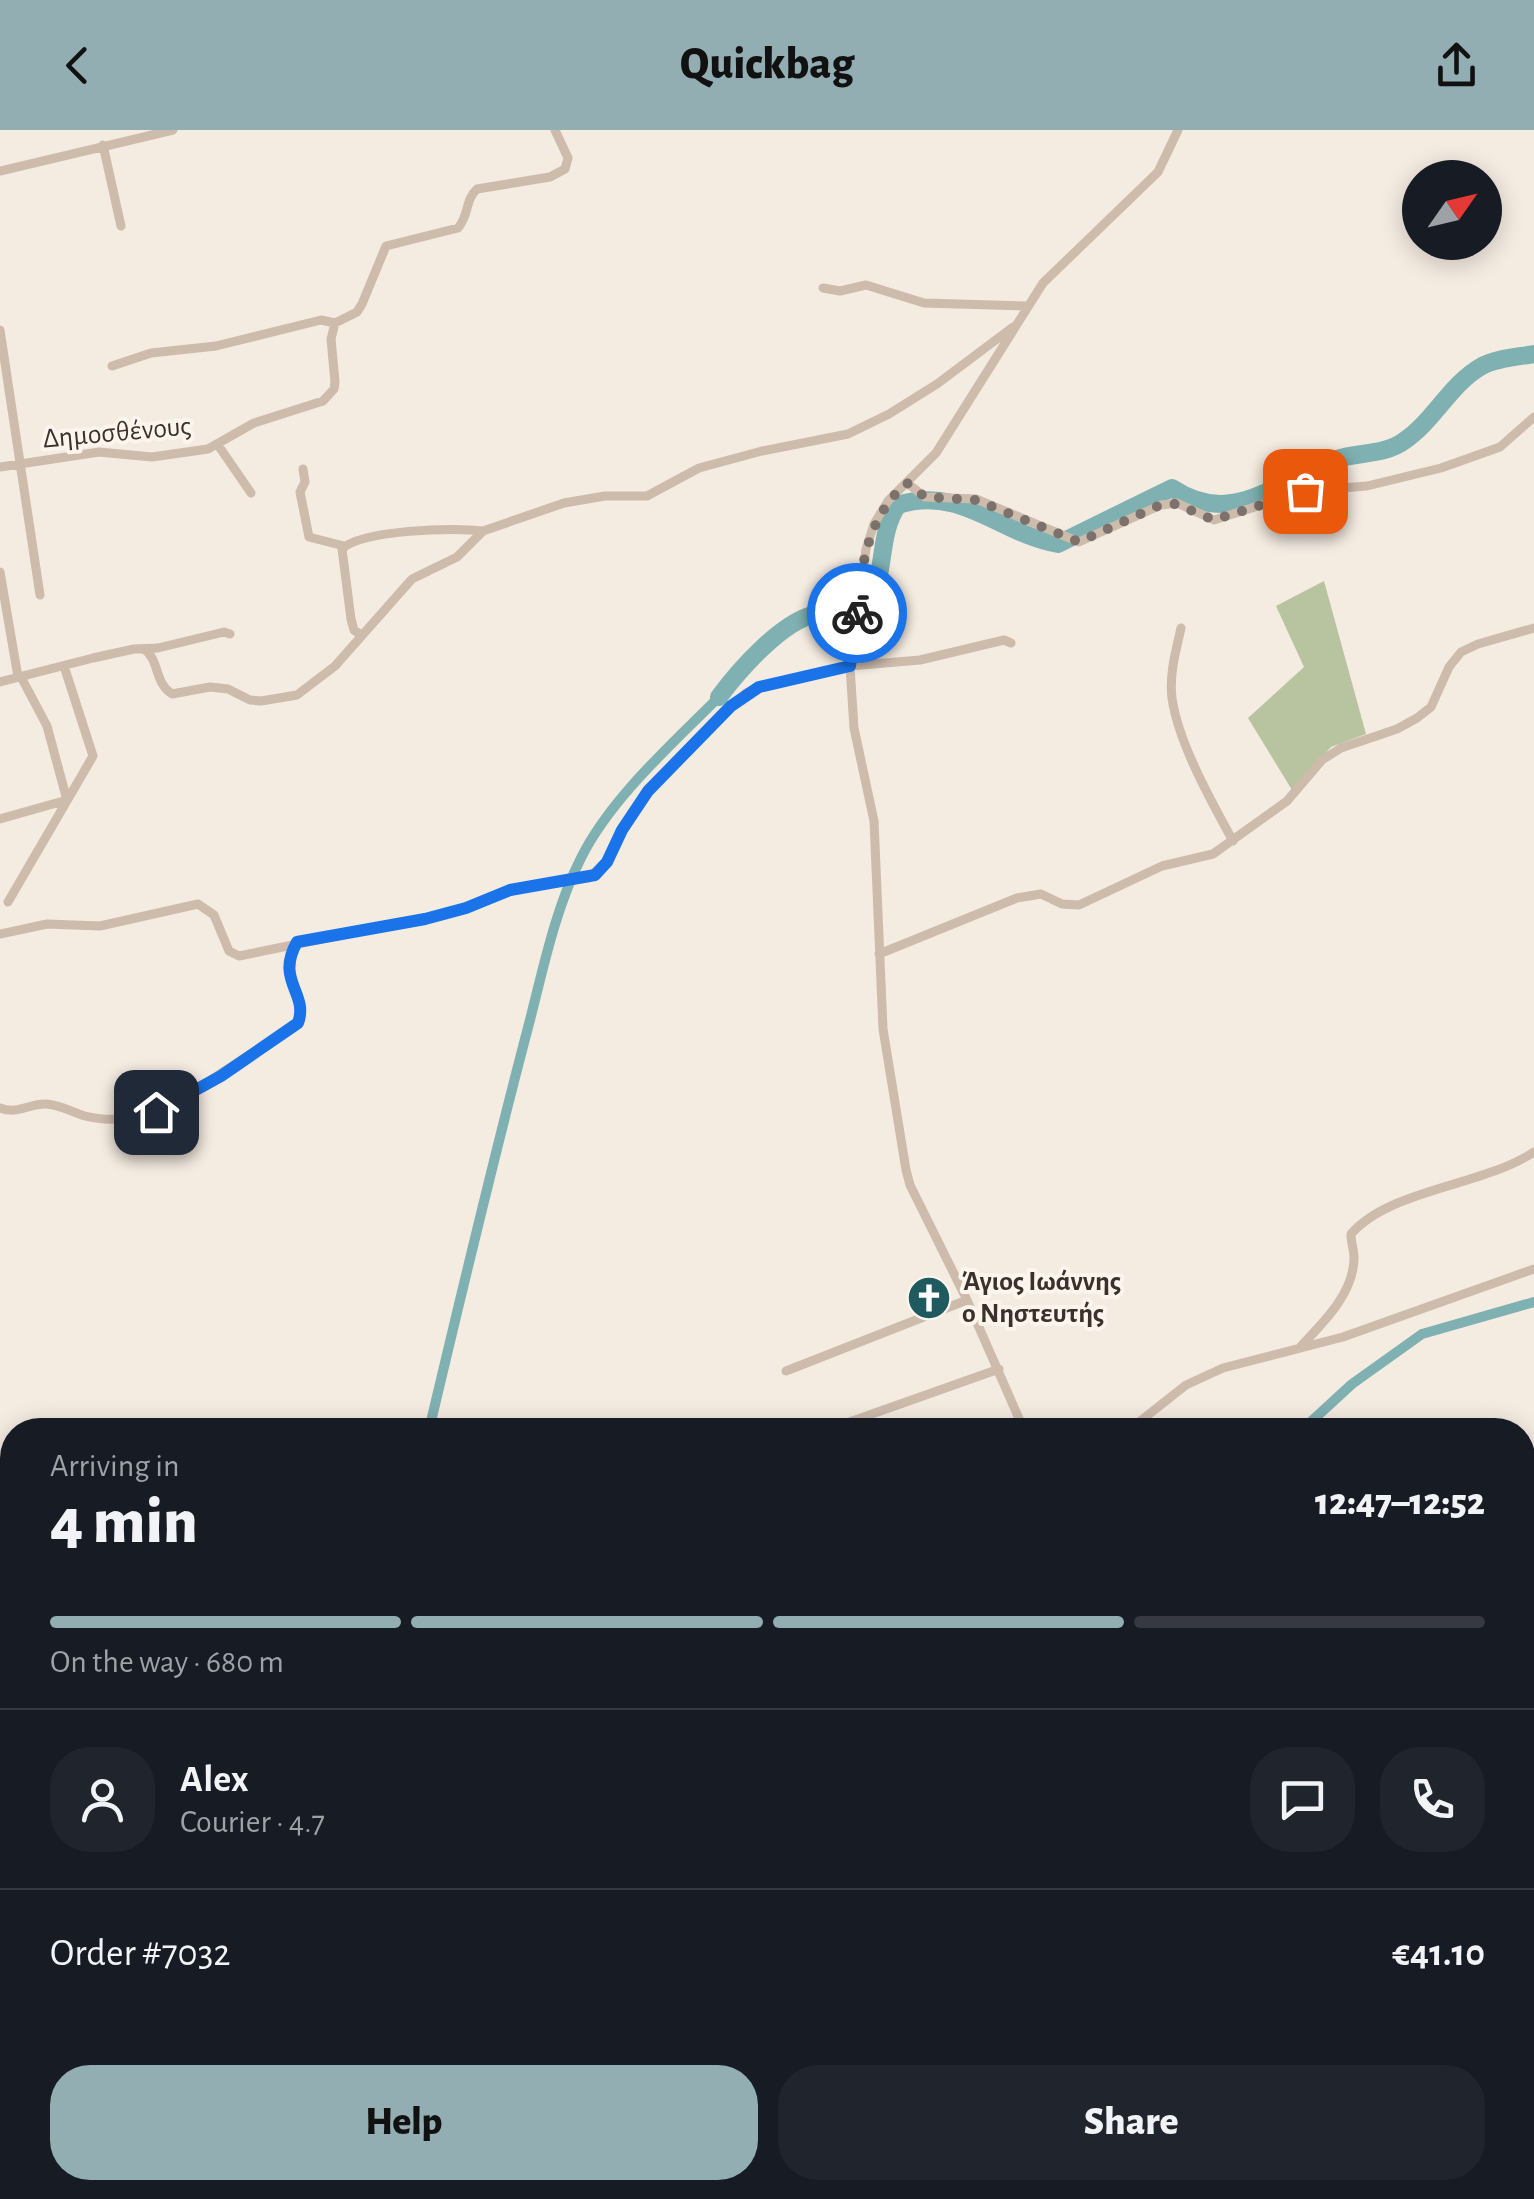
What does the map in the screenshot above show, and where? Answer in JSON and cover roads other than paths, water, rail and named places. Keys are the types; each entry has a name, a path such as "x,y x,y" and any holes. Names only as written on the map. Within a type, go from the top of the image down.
{"street":[{"path":"0,171 172,130"},
{"path":"112,366 151,353 216,346 321,320 335,323 356,312 386,246 458,228 477,189 550,177 564,169 568,158 555,130"},
{"path":"1019,1418 906,1170 882,1029 874,821 854,728 850,666 858,598 874,524 888,502 936,453 1028,306 1057,268 1158,172 1178,130"},
{"path":"103,145 121,226"},
{"path":"823,288 840,290 866,285 924,303 1028,306"},
{"name":"Δημοσθένους","path":"0,466 99,452 152,457 218,445 254,422 324,401 335,382 331,339 335,323"},
{"path":"144,649 151,654 162,687 172,694 221,688 261,702 288,699 335,666 412,579 457,557 483,531 592,497 647,496 699,468 848,434 925,392 1018,324"},
{"path":"0,330 40,595"},
{"path":"907,483 925,497 976,500 1079,542 1160,505 1176,504 1214,520 1305,491 1368,486 1441,468 1500,447 1534,417"},
{"path":"218,445 251,493"},
{"path":"303,469 305,482 300,492 310,537 344,546 368,538 452,527 483,531"},
{"path":"344,546 351,619 360,636"},
{"path":"0,572 19,677 47,726 67,800"},
{"path":"1181,628 1172,670 1172,701 1204,787 1233,841"},
{"path":"879,954 1034,894 1078,906 1154,869 1204,858 1287,801 1322,760 1340,748 1418,718 1431,707 1449,667 1461,652 1534,628"},
{"path":"0,682 224,632 230,634"},
{"path":"0,934 32,926 100,926 196,904 213,914 234,955 425,919 510,890 588,878 607,862 622,830 648,791 731,706 759,687 850,666 920,660 1004,640 1010,643"},
{"path":"8,902 93,751 64,666"},
{"path":"0,819 67,800"},
{"path":"0,1108 14,1112 49,1104 110,1119 171,1106 298,1023 302,1010 288,972 297,942"},
{"path":"1301,1347 1338,1303 1350,1280 1352,1234 1360,1225 1412,1197 1445,1189 1534,1152"},
{"path":"1143,1418 1202,1376 1343,1337 1534,1269"},
{"path":"786,1371 967,1300"},
{"path":"861,1418 999,1369"}],"waterway":[{"path":"719,697 750,661 789,626 816,614 865,607 877,584 887,530 898,505 942,501 1058,544 1172,488 1195,500 1237,502 1337,459 1397,446 1482,366 1534,354"},
{"path":"432,1418 542,970 571,879 593,836 625,794 719,697"},
{"path":"1315,1418 1352,1384 1422,1334 1534,1302"}],"place":[{"name":"Άγιος Ιωάννης ο Νηστευτής","path":"929,1298"}]}
